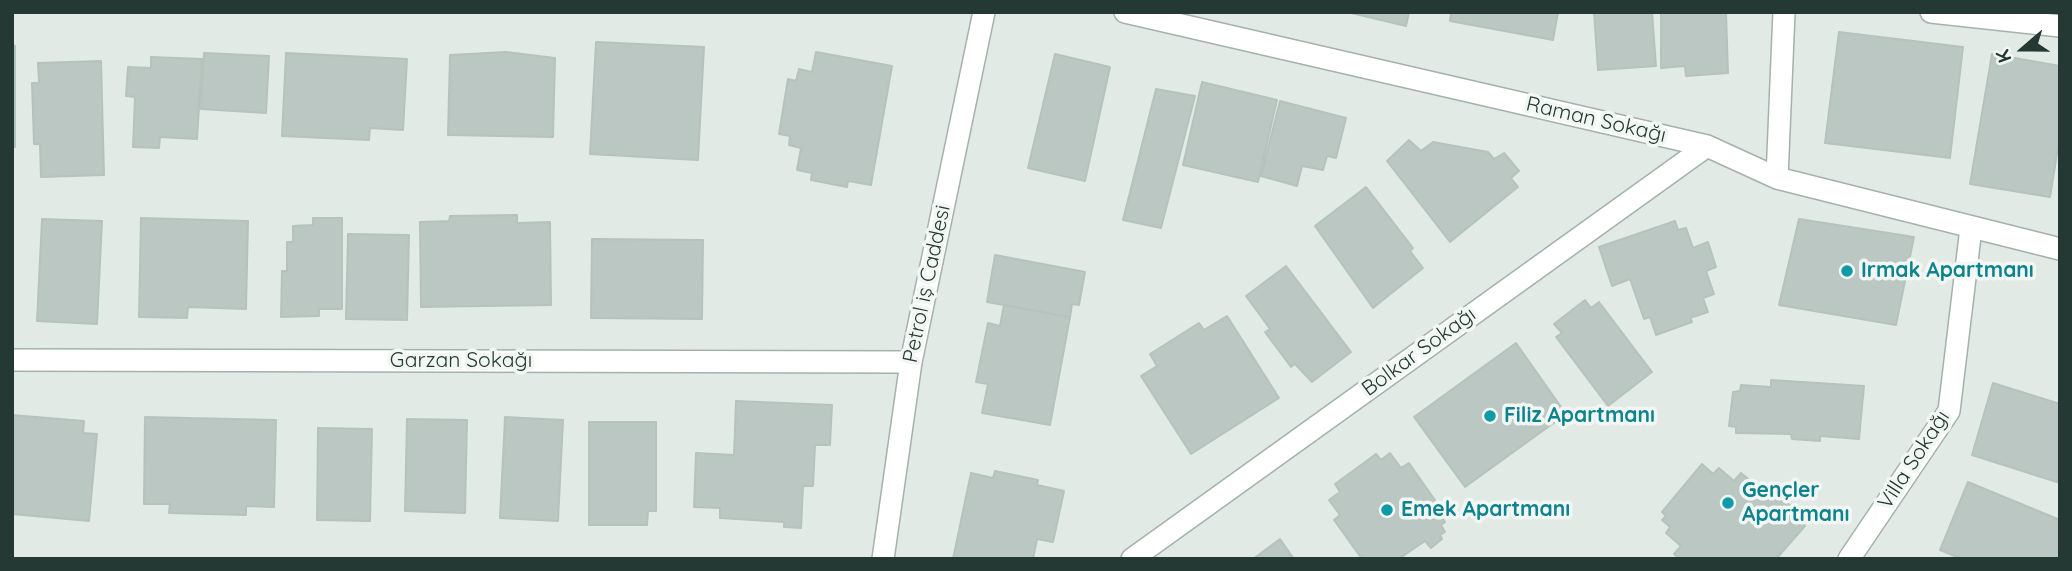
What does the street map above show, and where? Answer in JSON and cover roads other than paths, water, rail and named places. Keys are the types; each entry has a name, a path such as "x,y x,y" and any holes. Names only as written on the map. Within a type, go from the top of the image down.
{"street":[{"name":"Petrol iş Caddesi","path":"883,559 911,362 984,12"},
{"name":"Raman Sokağı","path":"1125,12 1707,146 1777,177 2060,249"},
{"path":"1777,177 1784,12"},
{"path":"1931,12 2060,26"},
{"name":"Bolkar Sokağı","path":"1132,559 1707,146"},
{"name":"Villa Sokağı","path":"1849,559 1949,411 1970,228"},
{"name":"Garzan Sokağı","path":"12,360 911,362"}],"place":[{"name":"Irmak Apartmanı","path":"1847,271"},
{"name":"Filiz Apartmanı","path":"1490,416"},
{"name":"Gençler Apartmanı","path":"1728,503"},
{"name":"Emek Apartmanı","path":"1387,510"}]}
